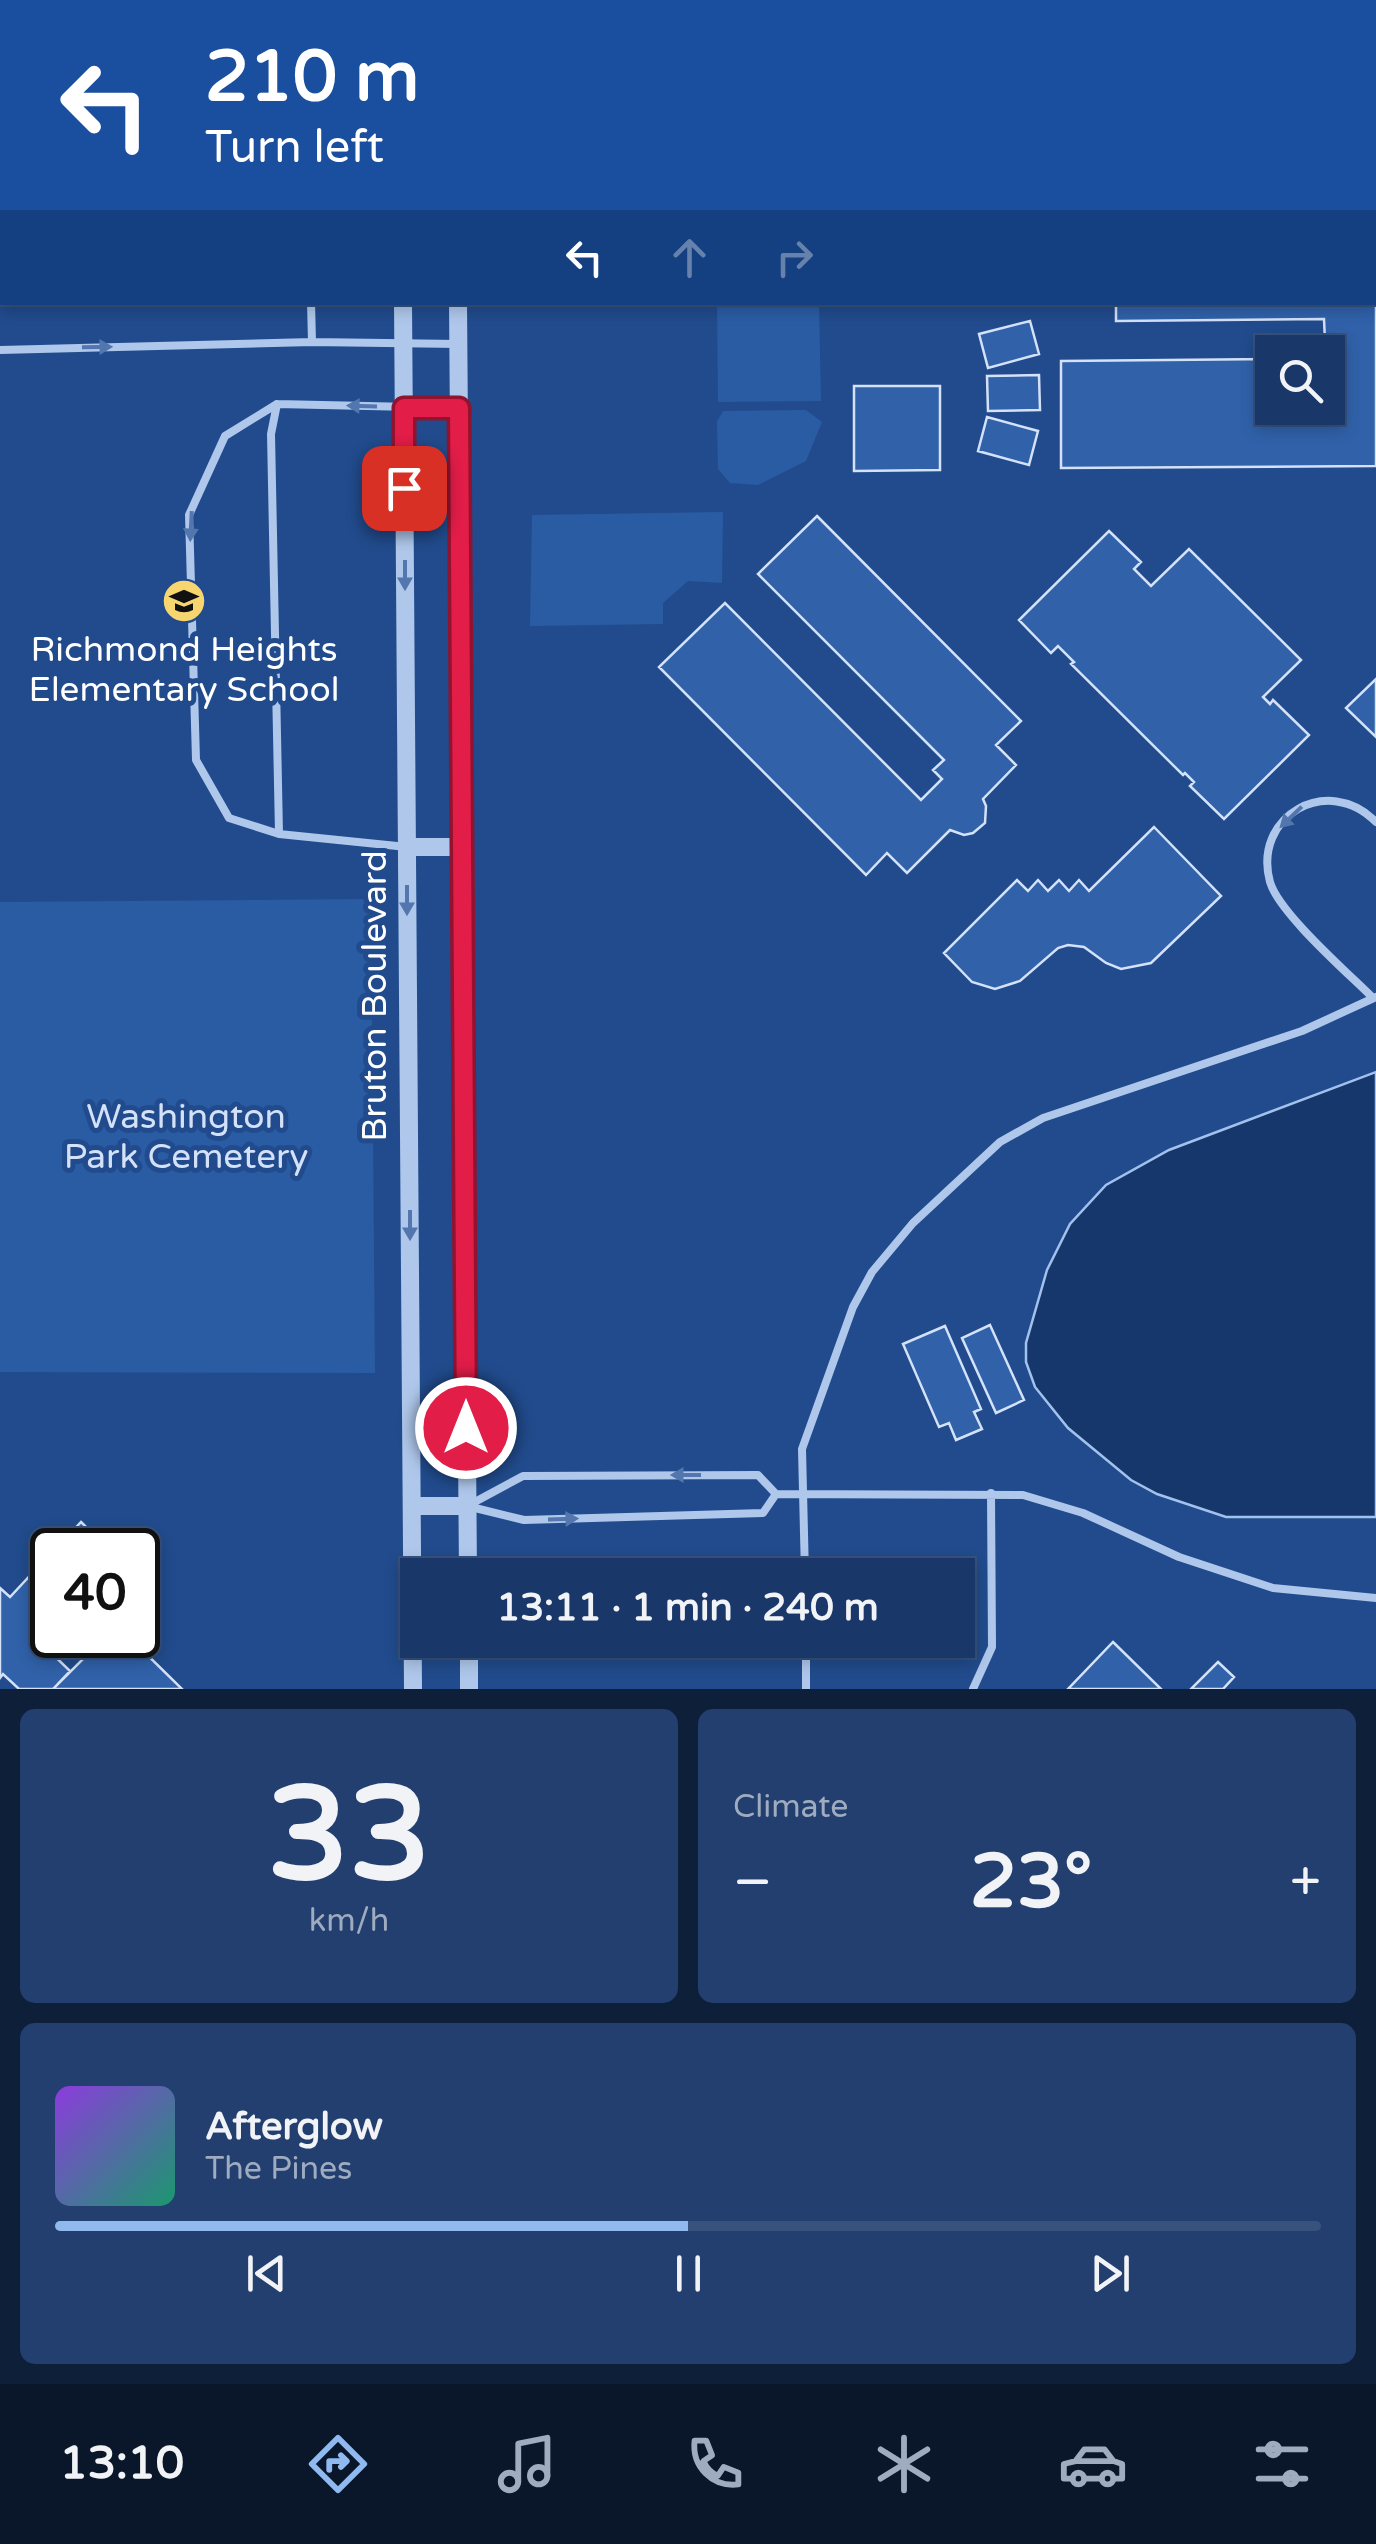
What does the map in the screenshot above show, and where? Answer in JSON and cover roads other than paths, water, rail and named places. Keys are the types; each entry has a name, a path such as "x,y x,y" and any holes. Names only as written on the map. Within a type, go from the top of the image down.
{"street":[{"name":"Bruton Boulevard","path":"403,305 413,1689"},
{"path":"458,305 468,1558"},
{"path":"407,847 462,848"},
{"path":"412,1506 467,1506"},
{"path":"469,1658 469,1689"}],"lane":[{"path":"310,305 312,342"},
{"path":"0,350 312,342 459,344"},
{"path":"277,404 270,434 280,834"},
{"path":"407,847 280,834 229,818 196,760 190,514 225,436 277,404 459,408"},
{"path":"804,1558 802,1448 852,1307 872,1272 913,1224 1000,1142 1043,1118 1302,1031 1374,998 1280,902 1270,882 1269,858 1272,838 1286,818 1301,806 1324,799 1348,803 1376,822"},
{"path":"467,1506 523,1476 758,1475 776,1494 1023,1495 1083,1514 1178,1557 1273,1588 1376,1598"},
{"path":"973,1689 992,1647 990,1493"},
{"path":"467,1506 524,1520 744,1514 762,1513 776,1494"},
{"path":"806,1658 806,1689"}],"place":[{"name":"Richmond Heights Elementary School","path":"184,601"}],"park label":[{"name":"Washington Park Cemetery","path":"186,1137"}]}
